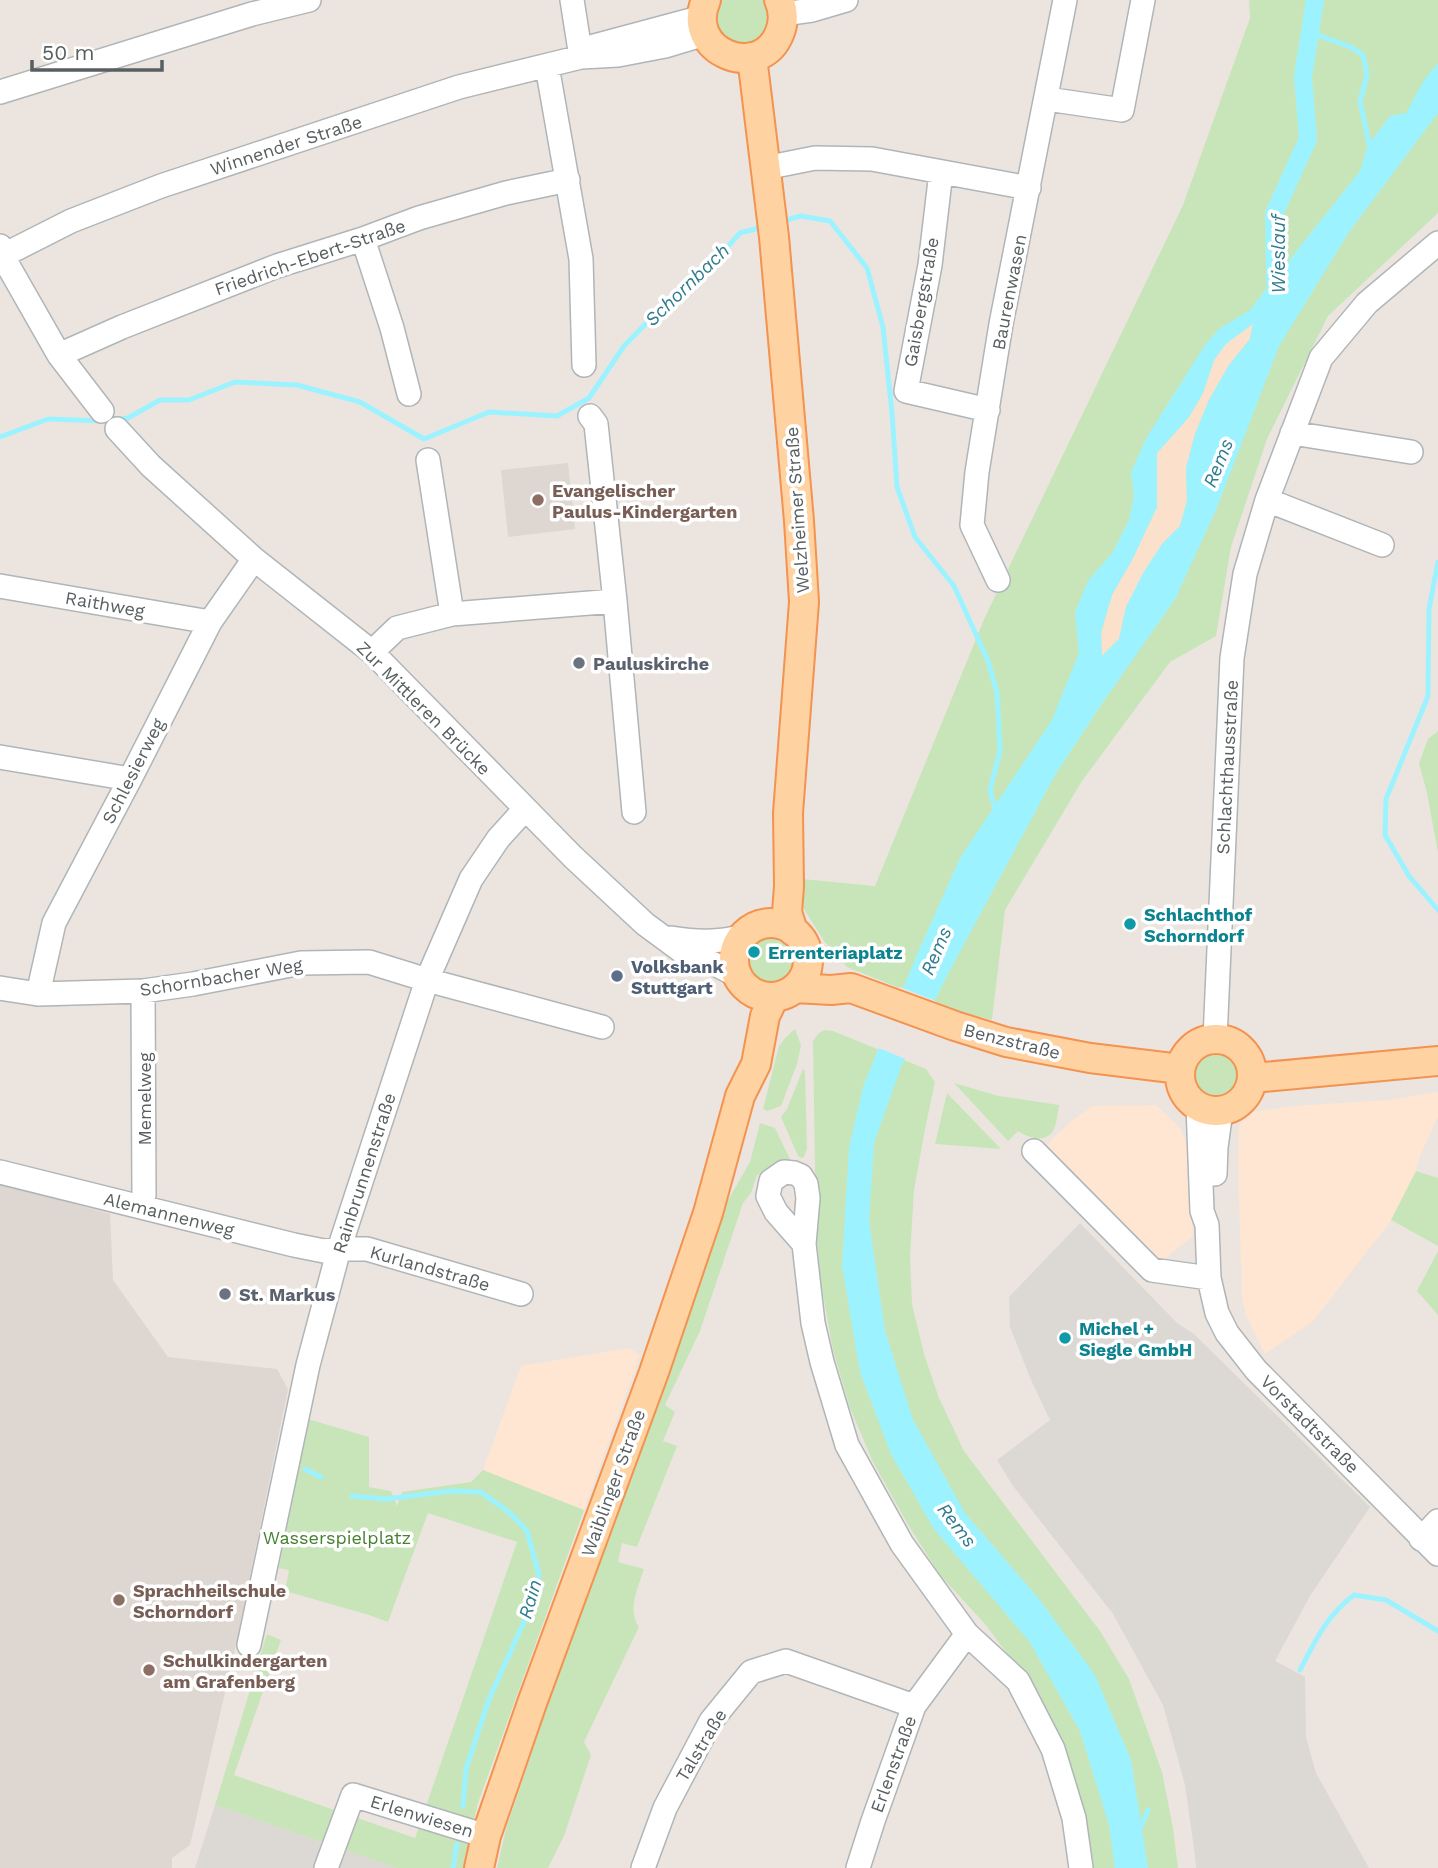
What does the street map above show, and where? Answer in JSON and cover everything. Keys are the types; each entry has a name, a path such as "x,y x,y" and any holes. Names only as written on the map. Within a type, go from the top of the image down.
{"main road":[{"path":"704,17 712,44 722,52 743,57 763,53 779,37 782,26 781,7"},
{"name":"Welzheimer Straße","path":"743,57 765,168 774,237 799,521 804,602 788,813 788,912 800,942"},
{"name":"Welzheimer Straße","path":"743,57 770,208"},
{"name":"Welzheimer Straße","path":"750,931 768,907 788,813"},
{"path":"776,923 800,942 807,963 805,973 785,992 759,995 741,981 735,969 734,953 750,931 776,923"},
{"name":"Benzstraße","path":"800,942 851,988"},
{"name":"Waiblinger Straße","path":"740,1096 741,1062 748,1009 741,981"},
{"name":"Benzstraße","path":"785,992 851,988 1006,1042 1090,1058 1180,1069"},
{"name":"Waiblinger Straße","path":"479,1868 486,1836 531,1703 656,1365 708,1213 740,1096 756,1064 765,1016 785,992"},
{"path":"1215,1039 1230,1041 1242,1049 1251,1063 1253,1078 1249,1092 1231,1109 1210,1109 1191,1103 1180,1082 1184,1057 1193,1046 1215,1039"},
{"path":"1253,1078 1438,1061"}],"street":[{"path":"0,92 251,7 309,0"},
{"path":"572,0 581,57"},
{"path":"781,7 812,10 846,0"},
{"name":"Baurenwasen","path":"998,580 972,525 977,472 1001,324 1065,0"},
{"path":"1047,100 1122,110 1143,0"},
{"name":"Winnender Straße","path":"1,253 71,221 161,186 459,87 581,57 595,46 704,17"},
{"path":"547,66 581,259 584,365"},
{"path":"765,168 815,158 872,159 1029,188"},
{"name":"Gaisbergstraße","path":"941,172 930,265 906,391 988,410"},
{"name":"Friedrich-Ebert-Straße","path":"59,355 122,327 277,266 419,218 506,193 568,180"},
{"path":"363,239 410,394"},
{"name":"Schlachthausstraße","path":"1215,1039 1232,658 1245,574 1267,500 1321,358 1367,303 1438,243"},
{"name":"Zur Mittleren Brücke","path":"1,253 59,355 109,420 151,466 254,559 372,652 573,857 645,924 683,952 719,966 741,981"},
{"path":"590,416 596,424 634,812"},
{"path":"1292,433 1411,453"},
{"path":"428,460 452,614"},
{"path":"1267,500 1382,545"},
{"name":"Schlesierweg","path":"38,994 54,923 210,622 254,559"},
{"name":"Raithweg","path":"0,586 210,622"},
{"path":"372,652 397,628 452,614 615,601"},
{"path":"0,757 130,779"},
{"name":"Rainbrunnenstraße","path":"249,1645 308,1365 339,1249 427,980 471,879 498,839 525,809"},
{"name":"Zur Mittleren Brücke","path":"664,937 702,942 728,940 750,931"},
{"name":"Schornbacher Weg","path":"0,988 38,994 143,991 301,963 369,962 602,1027"},
{"name":"Memelweg","path":"140,1206 145,1195 143,991"},
{"name":"Vorstadtstraße","path":"1210,1109 1202,1211 1207,1224 1209,1278 1217,1313 1227,1334 1256,1370 1430,1547"},
{"path":"1034,1151 1152,1270 1209,1278"},
{"name":"Alemannenweg","path":"0,1172 294,1245 324,1251 339,1249"},
{"path":"804,1244 813,1323 847,1446 902,1544 967,1634 1017,1681 1053,1749 1074,1818 1081,1868"},
{"name":"Kurlandstraße","path":"339,1249 367,1249 521,1294"},
{"path":"1430,1547 1438,1521"},
{"name":"Erlenstraße","path":"858,1868 914,1706 967,1634"},
{"name":"Talstraße","path":"643,1868 664,1808 711,1721 751,1672 786,1661 914,1706"},
{"name":"Erlenwiesen","path":"326,1868 353,1795 486,1836"}],"shaded area":[{"name":"Evangelischer Paulus-Kindergarten","path":"568,463 575,529 508,537 501,470"},
{"path":"1438,1092 1438,1117 1421,1153 1416,1171 1390,1222 1313,1321 1265,1354 1246,1315 1242,1297 1239,1126 1254,1112 1294,1106 1388,1100"},
{"path":"1156,1105 1180,1128 1189,1150 1193,1236 1157,1265 1043,1151 1074,1119 1093,1106"},
{"path":"0,1183 110,1214 113,1280 168,1357 277,1369 288,1389 237,1640 190,1845 172,1858 172,1868 0,1868"},
{"path":"1080,1223 1177,1323 1194,1334 1370,1507 1310,1596 1275,1661 1305,1677 1306,1737 1316,1773 1369,1868 1196,1868 1185,1785 1163,1705 1113,1614 1013,1486 997,1460 1050,1420 1010,1327 1009,1297"},
{"path":"629,1348 640,1355 584,1510 483,1470 521,1366"},
{"path":"215,1805 397,1868 195,1868"}],"green space":[{"path":"719,0 766,0 771,18 765,34 752,44 743,45 723,39 714,24"},
{"path":"1249,0 1438,0 1438,213 1328,316 1267,439 1231,547 1216,636 1170,662 1082,781 1005,910 992,1020 954,1010 847,967 824,941 802,906 802,879 875,886 985,617 1183,205 1250,18"},
{"path":"1438,731 1438,853 1419,763 1428,739"},
{"path":"771,931 782,933 791,939 797,948 797,970 791,979 782,985 771,987 760,985 751,979 745,970 743,959 745,948 751,939 760,933"},
{"path":"795,1029 801,1045 797,1064 781,1106 767,1111 763,1109 779,1046"},
{"path":"824,1030 833,1031 926,1069 935,1082 914,1190 910,1256 912,1304 924,1354 939,1398 964,1451 1100,1631 1129,1679 1162,1772 1178,1868 1093,1868 1077,1802 1025,1678 985,1624 939,1574 873,1462 850,1408 833,1350 821,1284 816,1232 813,1041"},
{"path":"1216,1051 1225,1052 1232,1058 1238,1065 1238,1083 1232,1090 1225,1096 1216,1097 1207,1096 1200,1090 1194,1083 1193,1074 1194,1065 1200,1058 1207,1052"},
{"path":"803,1069 807,1148 801,1158 781,1117 787,1109"},
{"path":"954,1083 999,1096 1059,1105 1054,1129 1047,1137 1042,1138 1027,1136 1018,1131 1008,1141"},
{"path":"947,1093 1001,1149 935,1144"},
{"path":"760,1123 775,1128 791,1161 757,1175 751,1193 743,1203 700,1331 665,1405 675,1412 663,1441 677,1446 637,1547 622,1543 618,1562 644,1569 634,1606 639,1627 584,1742 591,1755 564,1836 548,1868 497,1868 506,1829 595,1564 684,1331 727,1202 750,1162"},
{"path":"1416,1171 1438,1178 1438,1246 1391,1220"},
{"path":"1438,1251 1438,1315 1417,1291"},
{"name":"Wasserspielplatz","path":"308,1419 369,1437 369,1487 391,1491 397,1506 402,1492 471,1482 483,1470 584,1510 478,1803 463,1868 397,1868 215,1805 267,1634 281,1640 234,1775 415,1838 517,1542 428,1513 388,1622 285,1591 289,1570 279,1568"}],"sand":[{"path":"1253,323 1250,339 1229,365 1209,400 1195,434 1186,468 1187,501 1180,526 1162,544 1126,607 1119,639 1102,656 1101,633 1112,595 1157,507 1157,453 1189,417 1203,393 1214,360 1226,343"}],"water":[{"name":"Rems","path":"1438,63 1438,113 1349,232 1279,346 1216,510 1175,599 1055,775 901,1067 874,1143 869,1221 885,1331 913,1420 965,1513 1039,1599 1095,1675 1131,1760 1148,1868 1115,1868 1109,1825 1080,1731 1029,1641 934,1529 891,1454 860,1372 842,1266 849,1148 863,1087 960,858 1052,720 1079,653 1075,612 1088,581 1113,552 1129,520 1134,496 1131,472 1147,437 1205,345 1220,328 1249,311 1360,171 1368,145 1390,116 1406,113 1424,80","holes":["1253,324 1250,339 1229,365 1209,400 1195,434 1186,468 1187,501 1180,526 1162,544 1143,573 1126,607 1119,639 1102,656 1101,632 1112,595 1157,507 1157,453 1189,417 1203,393 1214,360 1226,344"]}],"pier":[{"path":"900,987 936,1001 908,1060 876,1047"}],"waterway":[{"name":"Wieslauf","path":"1277,299 1274,214 1308,139 1303,77 1315,0"},
{"path":"1309,32 1351,47 1363,55 1367,75 1360,101 1370,149"},
{"name":"Schornbach","path":"779,222 801,216 830,221 867,268 883,327 897,487 915,537 954,586 988,661 997,693 1000,751 990,790 996,813"},
{"name":"Schornbach","path":"0,437 48,419 102,421 128,418 160,400 189,400 235,382 297,385 360,402 424,439 489,412 557,416 589,398 624,346 664,305 709,267 740,233 763,227"},
{"path":"1438,562 1429,609 1428,696 1386,799 1385,835 1409,876 1438,910"},
{"path":"305,1469 321,1477"},
{"name":"Rain","path":"352,1496 386,1499 450,1491 481,1492 510,1513 527,1531 539,1575 528,1613 489,1699 466,1769 463,1806"},
{"path":"1300,1670 1329,1620 1354,1595 1386,1600 1438,1631"},
{"path":"1140,1829 1148,1810"},
{"name":"Rain","path":"453,1868 457,1844"}],"place":[{"name":"Evangelischer Paulus-Kindergarten","path":"538,500"},
{"name":"Pauluskirche","path":"579,663"},
{"name":"Schlachthof Schorndorf","path":"1130,924"},
{"name":"Errenteriaplatz","path":"754,952"},
{"name":"Volksbank Stuttgart","path":"617,976"},
{"name":"St. Markus","path":"225,1294"},
{"name":"Michel + Siegle GmbH","path":"1065,1338"},
{"name":"Sprachheilschule Schorndorf","path":"119,1600"},
{"name":"Schulkindergarten am Grafenberg","path":"149,1670"}]}
